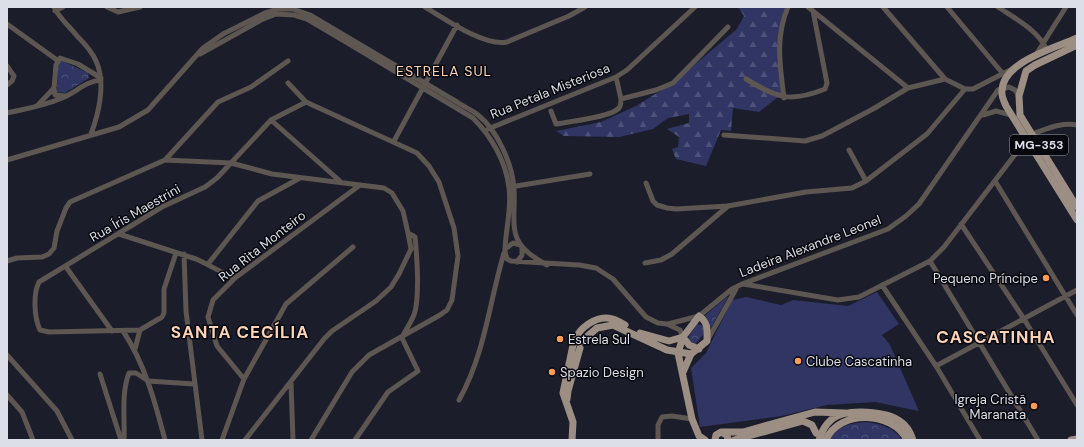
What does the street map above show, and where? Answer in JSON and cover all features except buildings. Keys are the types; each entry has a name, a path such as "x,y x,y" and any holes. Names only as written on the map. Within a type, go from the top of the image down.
{"main road":[{"path":"1002,88 1004,75 1035,56 1046,47 1077,38"},
{"name":"MG-353","path":"1077,45 1035,65 1026,71 1019,93 1020,115 1029,136 1032,148 1077,220"},
{"path":"1019,93 1018,88 1024,71 1030,65 1046,56 1046,47"},
{"name":"MG-353","path":"1002,88 1002,96 1012,116 1029,136 1077,207"},
{"path":"699,316 708,328 707,341"},
{"name":"Ladeira Alexandre Leonel","path":"678,353 683,337 699,316"},
{"path":"572,440 573,427 563,396 563,386 578,343 586,326 606,318 617,321 639,333 663,341 676,341 683,337 689,345 699,349"},
{"path":"578,343 597,328 613,325 666,350 692,354 683,372"},
{"name":"Ladeira Alexandre Leonel","path":"692,354 707,341"},
{"path":"666,350 680,364"},
{"path":"678,353 692,419 699,436 705,440"},
{"path":"719,435 743,432 815,412 876,413 892,416 902,422 914,440"},
{"path":"734,440 803,421 812,426 816,438 833,419 846,413"},
{"path":"826,440 831,430 840,423 852,419 866,418 876,419 894,426 900,430 906,440"},
{"path":"699,436 727,435 728,440"},
{"path":"1071,440 1077,438"}],"street":[{"path":"63,7 54,9 87,47 96,60 101,79 96,117 92,134"},
{"path":"107,7 118,12 140,7"},
{"path":"425,7 457,26 488,40 502,43 569,16 585,7"},
{"name":"Rua Petala Misteriosa","path":"488,129 616,77 627,70 695,7"},
{"path":"784,98 778,53 780,28 788,7"},
{"path":"808,7 908,88"},
{"path":"883,7 944,78 965,89 973,89 1004,75 947,7"},
{"path":"998,7 1025,25 1046,47 1066,7"},
{"path":"746,79 771,94 784,98 797,98 825,89 827,83 813,11"},
{"path":"7,160 119,127 148,110 198,55 218,40 276,14 294,15 306,20 424,86 488,129 511,187 513,227 521,246 522,255 518,262"},
{"path":"7,24 57,60"},
{"path":"394,141 457,26"},
{"path":"621,99 656,90 673,83 728,27"},
{"path":"57,60 60,58 66,58 93,72 101,79"},
{"path":"57,60 54,88 55,95 66,96"},
{"path":"7,261 17,258 42,257 49,254 54,248 57,230 70,202 165,160 218,102 251,87 288,61"},
{"path":"7,66 14,76 12,81 7,85"},
{"path":"91,82 93,72"},
{"path":"551,111 556,124 584,120 614,112 619,108 621,99 616,77"},
{"path":"724,135 805,141 822,136 873,109 908,88 944,78"},
{"path":"7,113 38,106 66,96 91,82 101,79"},
{"path":"288,83 306,102 394,141 417,153 429,166 439,182 454,228 458,256 452,300 447,310 402,338 369,355 352,372 311,440"},
{"path":"38,106 54,88"},
{"path":"1002,88 1012,88 1019,93"},
{"name":"Ladeira Alexandre Leonel","path":"699,316 740,285 888,229 920,204 998,90 1002,88"},
{"path":"646,183 653,201 666,208 728,206 806,192 852,188 866,181 927,134 965,89"},
{"name":"Rua Íris Maestrini","path":"112,331 49,332 40,330 37,323 35,290 39,282 66,267 162,207 205,188 231,163 271,120 306,102"},
{"path":"980,116 987,112 996,111 1012,116"},
{"path":"271,120 341,182"},
{"path":"740,285 838,300 859,296 930,261 961,224 1029,136 1069,123 1077,124"},
{"path":"1019,149 1026,147 1032,148"},
{"path":"849,150 866,181"},
{"path":"165,160 231,163 272,174 384,188 392,193 403,212 411,249 391,287 376,300 332,331 245,440"},
{"path":"511,187 590,174"},
{"path":"208,264 258,201 301,178"},
{"path":"995,181 1077,315"},
{"name":"Rua Rita Monteiro","path":"244,379 217,346 208,317 214,300 235,278 360,185"},
{"path":"459,400 468,384 480,352 500,266 505,251 511,187"},
{"path":"645,263 661,260 672,254 728,206"},
{"path":"961,224 1024,319 1077,405"},
{"path":"402,338 414,315 417,299 417,255 414,237 408,233"},
{"path":"119,234 184,254 235,278"},
{"path":"505,251 513,243 521,246 547,265"},
{"path":"222,440 244,379 286,304 352,247"},
{"path":"505,251 507,259 512,261 547,265 589,266 605,272 614,279 641,314 654,322 667,324 680,330 683,337"},
{"path":"66,267 112,331 140,330 162,317 164,313 164,289 176,252"},
{"path":"184,254 186,311 202,440"},
{"path":"500,266 512,261"},
{"path":"930,261 1038,440"},
{"name":"Ladeira Alexandre Leonel","path":"707,341 727,302 740,285"},
{"path":"882,285 936,366 980,440"},
{"path":"936,366 1077,290"},
{"path":"667,324 699,316"},
{"path":"135,349 140,330"},
{"path":"123,331 135,349 148,381 165,440"},
{"path":"355,440 388,392 418,371 402,338"},
{"path":"7,356 57,411 72,440"},
{"path":"124,440 126,379 129,373 136,372 148,381 194,384"},
{"path":"100,374 121,440"},
{"path":"291,383 293,440"},
{"path":"7,395 22,412 33,440"},
{"path":"658,440 658,425 662,417 672,416 692,419"}],"green space":[{"path":"738,7 788,7 780,28 783,93 759,112 733,108 731,131 721,130 706,166 676,159 672,149 678,147 679,137 667,129 689,123 689,114 668,118 653,129 619,137 564,136 556,131 601,122 636,106 673,83 737,29 744,16"},
{"path":"60,60 88,73 89,78 65,93 57,92 58,66"},
{"name":"Clube Cascatinha","path":"877,292 899,324 882,335 890,345 919,411 875,402 827,405 782,416 700,427 691,368 706,353 732,300 746,297 781,305 793,300 848,306"},
{"path":"727,297 711,328 709,322 703,317"},
{"path":"697,324 704,326 704,334 695,344 688,340"},
{"path":"866,422 891,429 902,440 828,440 837,431 845,426"}],"place":[{"name":"Pequeno Príncipe","path":"1046,278"},
{"name":"Estrela Sul","path":"560,339"},
{"name":"Clube Cascatinha","path":"798,361"},
{"name":"Spazio Design","path":"552,372"},
{"name":"Igreja Cristã Maranata","path":"1034,406"}],"district":[{"name":"ESTRELA SUL","path":"444,71"},
{"name":"SANTA CECÍLIA","path":"240,332"},
{"name":"CASCATINHA","path":"996,337"}]}
